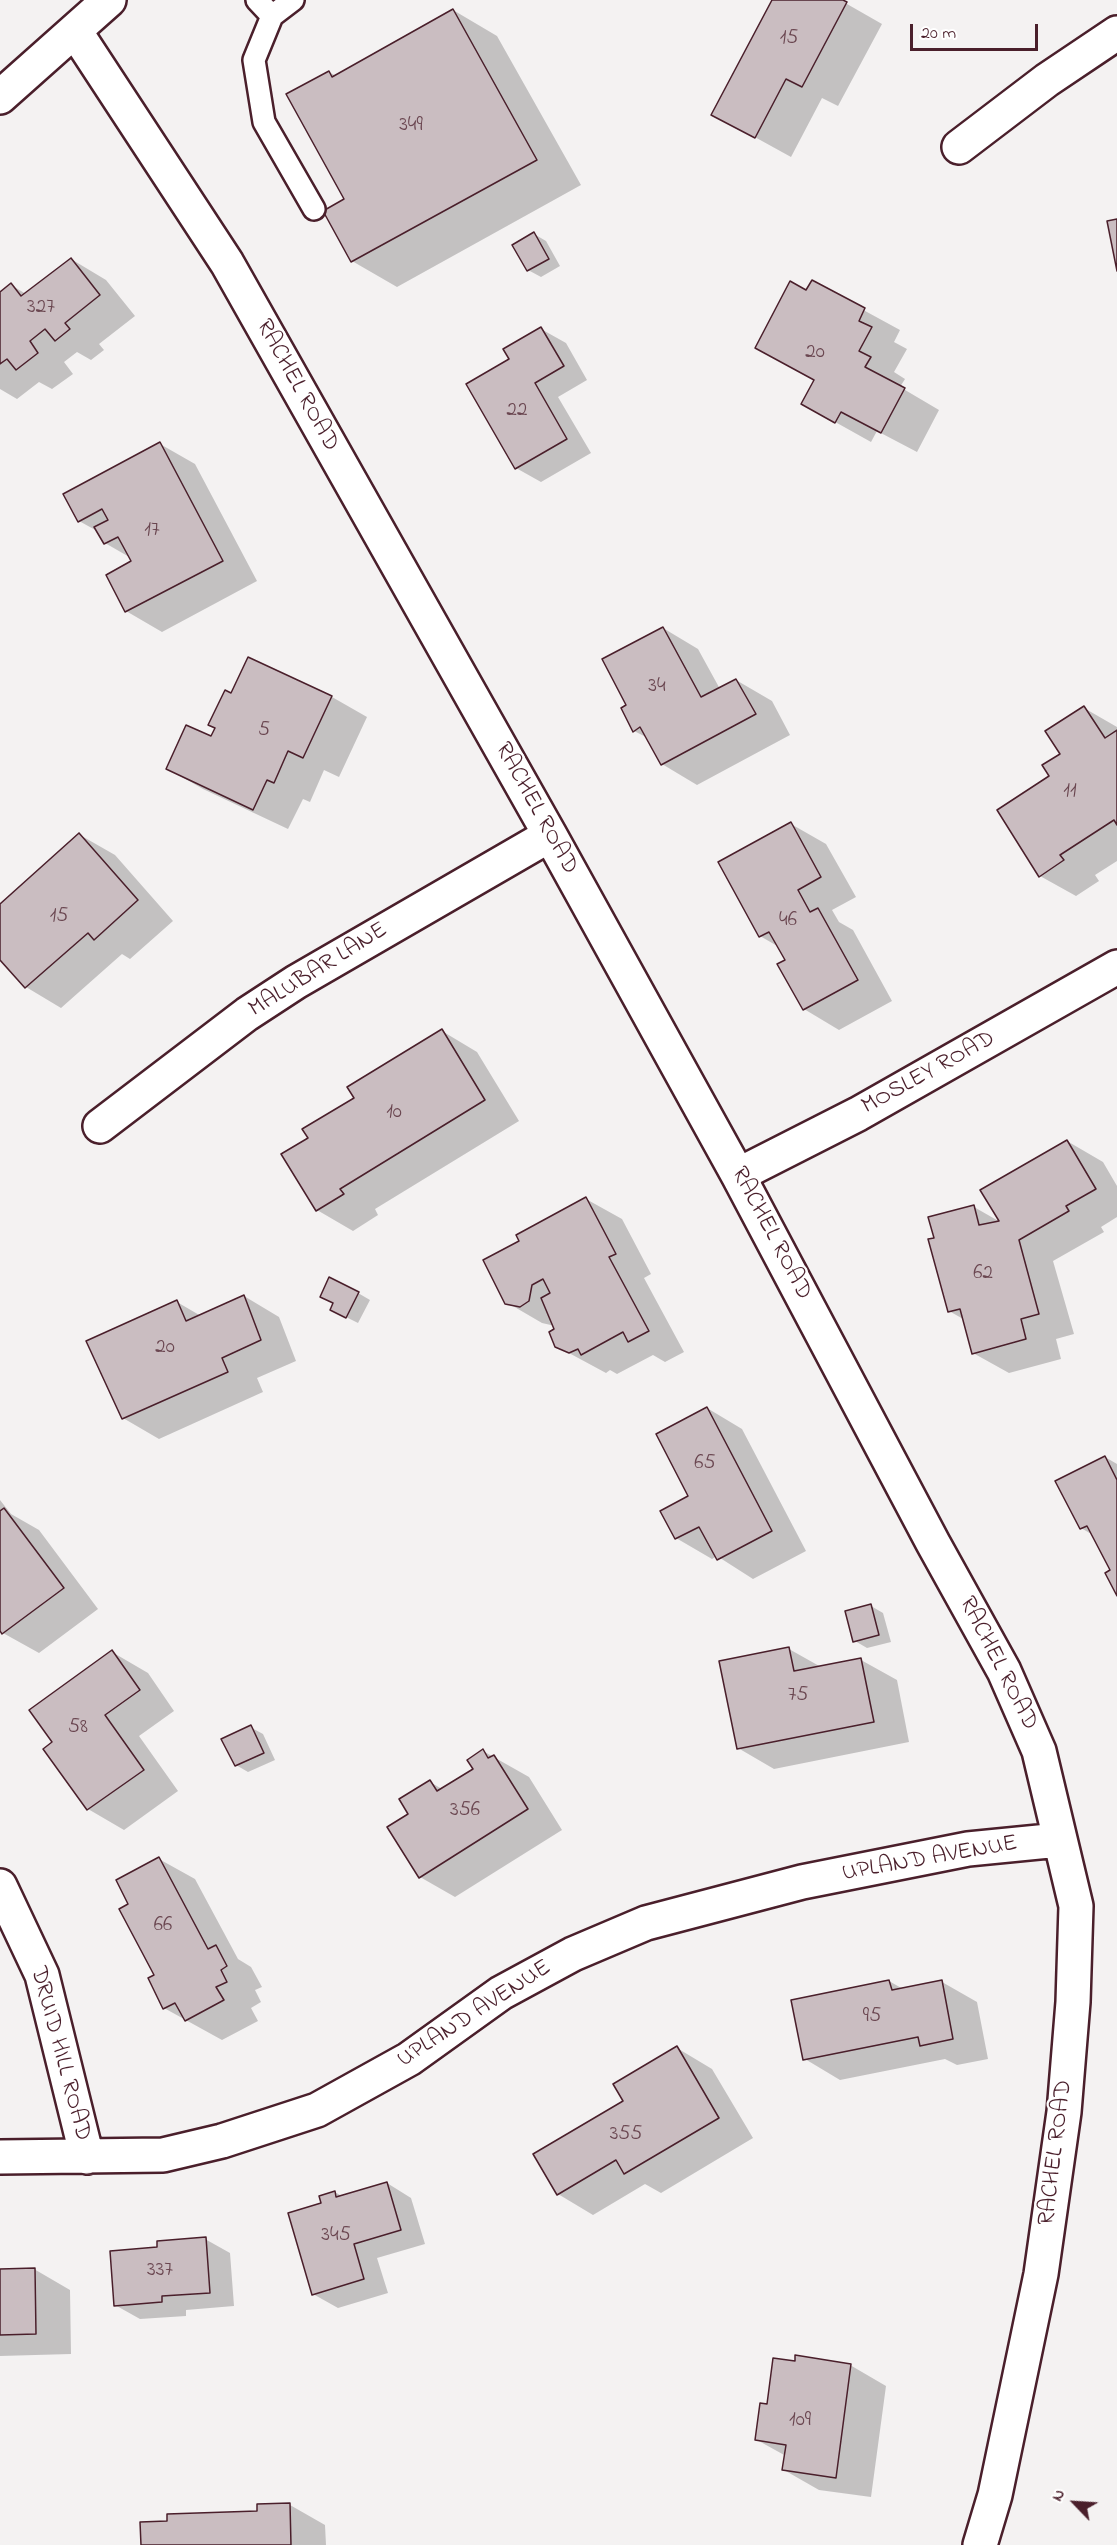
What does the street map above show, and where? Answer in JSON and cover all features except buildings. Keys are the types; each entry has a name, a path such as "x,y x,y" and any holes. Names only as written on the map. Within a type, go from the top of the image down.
{"street":[{"path":"0,97 109,0"},
{"name":"RACHEL ROAD","path":"75,31 227,263 550,835 738,1175 933,1543 1004,1671 1040,1750 1076,1906 1073,2002 1064,2112 1041,2274 995,2495 980,2545"},
{"path":"959,147 1047,80 1117,33"},
{"name":"MALUBAR LANE","path":"100,1126 247,1014 296,982 550,835"},
{"name":"MOSLEY ROAD","path":"738,1175 868,1109 1117,967"},
{"name":"UPLAND AVENUE","path":"0,2157 163,2155 222,2141 317,2110 410,2059 501,1993 573,1954 646,1923 813,1880 968,1850 1059,1840"},
{"name":"DRUID HILL ROAD","path":"0,1886 42,1975 87,2157"}],"lane":[{"path":"257,0 272,16"},
{"path":"292,0 272,16 254,60 264,122 314,209"}]}
